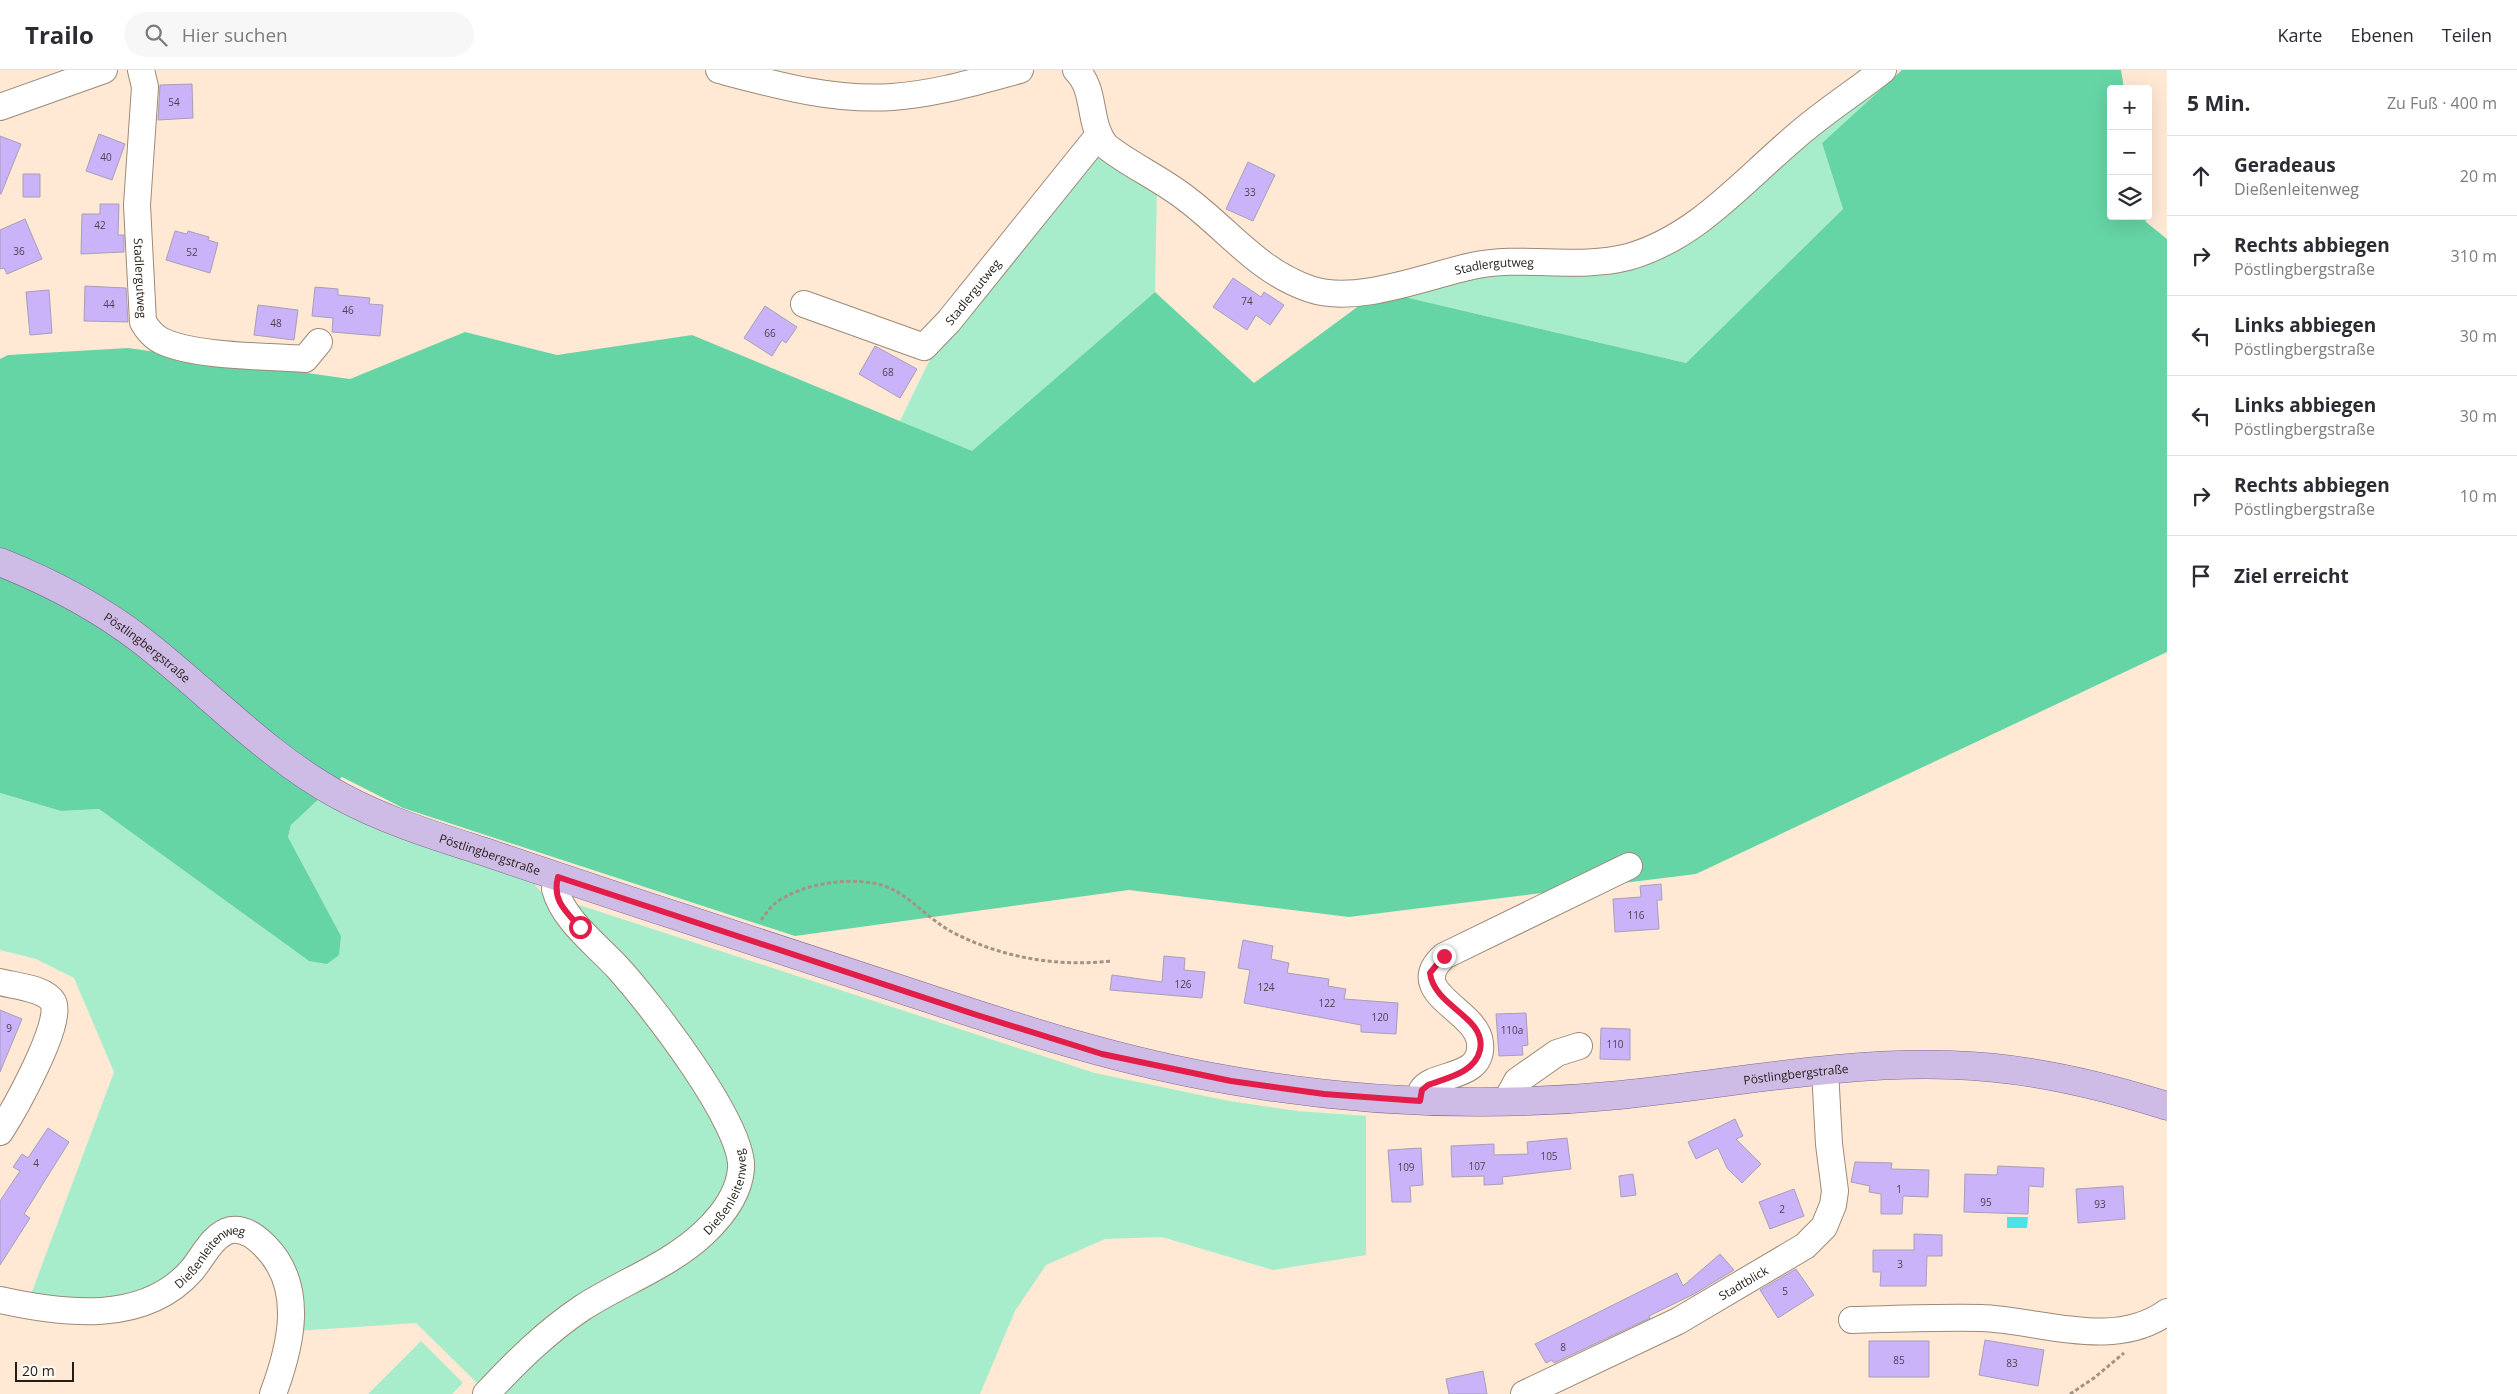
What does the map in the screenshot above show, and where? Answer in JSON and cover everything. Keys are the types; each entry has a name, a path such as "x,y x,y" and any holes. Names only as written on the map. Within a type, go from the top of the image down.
{"main road":[{"name":"Pöstlingbergstraße","path":"0,562 76,597 109,617 141,640 270,748 334,793 394,822 1102,1054 1231,1081 1324,1094 1420,1101 1506,1101 1620,1095 1825,1076 1926,1064 2008,1069 2111,1090 2167,1106"}],"street":[{"path":"0,107 104,70"},
{"name":"Stadlergutweg","path":"141,70 144,87 137,205 143,322 151,333 162,341 186,348 228,354 305,359 319,342"},
{"path":"719,70 800,90 862,97 914,94 947,89 1020,70"},
{"path":"1077,70 1087,87 1098,136"},
{"name":"Stadlergutweg","path":"804,304 924,346 949,321 1098,136 1117,155 1189,200 1248,254 1278,276 1313,290 1353,292 1375,290 1475,266 1508,262 1610,260 1651,249 1703,219 1816,119 1883,70"},
{"path":"1420,1101 1422,1090 1428,1085 1471,1066 1478,1057 1481,1046 1475,1026 1442,997 1431,982 1430,973 1435,964 1444,956 1628,866"},
{"name":"Dießenleitenweg","path":"486,1394 516,1363 559,1324 583,1308 671,1258 705,1232 732,1200 741,1169 741,1153 734,1134 720,1109 645,1000 564,910 555,889 558,877"},
{"path":"0,982 44,994 54,1003 55,1012 33,1073 0,1132"},
{"path":"1506,1101 1517,1081 1557,1053 1579,1046"},
{"name":"Stadtblick","path":"1524,1394 1678,1321 1805,1246 1824,1227 1834,1205 1825,1076"},
{"name":"Dießenleitenweg","path":"0,1300 39,1308 84,1312 114,1309 137,1304 166,1292 178,1283 221,1235 233,1230 246,1232 257,1238 275,1258 290,1296 292,1320 289,1344 273,1394"},
{"path":"1852,1320 1981,1318 2092,1331 2125,1329 2137,1326 2167,1312"}],"path":[{"path":"751,940 759,923 773,905 796,892 831,882 864,882 890,888 911,900 953,932 1018,957 1068,964 1112,961"},
{"path":"2070,1394 2094,1378 2125,1351 2135,1334 2137,1326"}],"green space":[{"path":"1902,70 2121,70 2123,85 2107,85 2107,220 2146,220 2167,239 2167,652 1696,874 1349,917 1129,890 795,936 403,808 342,777 291,825 288,837 341,936 339,955 327,964 309,961 99,809 61,811 0,793 0,359 8,355 128,348 350,379 465,332 557,355 692,335 972,451 1155,292 1254,383 1379,291 1686,363 1843,209 1822,143"},
{"path":"1882,88 1822,143 1843,209 1686,363 1379,291 1482,268 1615,264 1805,135"},
{"path":"1100,150 1157,188 1155,292 972,452 900,421 934,351"},
{"path":"0,793 61,811 99,809 309,961 341,936 288,837 291,825 321,796 533,882 573,932 608,968 714,1112 734,1169 714,1213 481,1387 416,1323 296,1331 279,1253 228,1232 157,1286 125,1300 30,1297 114,1072 74,978 36,959 0,950"},
{"path":"576,904 1095,1073 1229,1101 1298,1111 1366,1116 1366,1255 1273,1270 1162,1237 1105,1239 1046,1265 1015,1311 980,1394 498,1394 564,1332 655,1277 749,1169 576,908"},
{"path":"421,1341 463,1383 452,1394 368,1394"}],"water":[{"path":"2007,1217 2028,1217 2027,1228 2007,1228"}],"building":[{"path":"192,84 193,118 158,120 160,85"},
{"path":"99,134 125,144 112,180 86,171"},
{"path":"0,136 21,144 1,194 0,194"},
{"path":"1248,162 1275,175 1253,221 1226,209"},
{"path":"23,174 40,174 40,197 23,197"},
{"path":"100,204 119,204 118,235 124,235 124,252 81,254 82,214 100,214"},
{"path":"25,219 42,259 7,274 4,268 0,269 0,230"},
{"path":"175,231 187,234 188,231 209,237 208,240 218,243 210,273 166,260"},
{"path":"1233,278 1261,297 1264,292 1284,305 1270,325 1256,315 1247,330 1213,307"},
{"path":"85,286 126,288 128,322 84,321"},
{"path":"315,287 338,289 338,295 370,298 369,304 383,305 380,336 332,332 333,318 312,316"},
{"path":"49,290 52,333 30,335 26,292"},
{"path":"258,305 298,310 294,340 254,335"},
{"path":"765,306 797,327 786,343 782,340 772,356 744,338"},
{"path":"875,346 917,369 900,398 859,374"},
{"path":"1661,884 1662,900 1657,900 1659,929 1615,932 1613,899 1641,897 1640,886"},
{"path":"1243,940 1273,946 1271,959 1289,963 1287,973 1329,979 1328,986 1346,989 1344,999 1398,1003 1396,1034 1361,1032 1361,1025 1244,1003 1250,970 1238,968"},
{"path":"1164,956 1185,958 1184,970 1205,972 1202,998 1110,990 1112,975 1162,982"},
{"path":"0,1010 22,1019 0,1072"},
{"path":"1526,1013 1528,1045 1522,1046 1523,1055 1499,1056 1496,1014"},
{"path":"1601,1028 1630,1029 1630,1060 1600,1059"},
{"path":"1735,1119 1743,1136 1736,1139 1761,1164 1742,1183 1727,1168 1718,1148 1696,1159 1688,1142"},
{"path":"48,1128 69,1142 24,1214 30,1218 0,1265 0,1201 20,1171 13,1167 22,1154 28,1158"},
{"path":"1567,1138 1571,1169 1502,1177 1503,1184 1484,1185 1484,1176 1452,1177 1451,1146 1494,1144 1494,1155 1528,1154 1527,1142"},
{"path":"1421,1148 1423,1185 1410,1186 1411,1202 1392,1202 1388,1150"},
{"path":"1855,1162 1892,1163 1891,1169 1929,1170 1928,1197 1903,1196 1902,1214 1881,1214 1881,1194 1869,1192 1870,1186 1851,1182"},
{"path":"1998,1166 2044,1168 2043,1187 2029,1186 2028,1214 1964,1212 1965,1174 1997,1175"},
{"path":"1633,1174 1636,1195 1621,1197 1619,1176"},
{"path":"2123,1186 2125,1219 2078,1223 2076,1189"},
{"path":"1794,1189 1804,1216 1770,1229 1759,1202"},
{"path":"1914,1234 1942,1235 1942,1256 1927,1256 1926,1286 1880,1286 1881,1272 1873,1272 1873,1250 1914,1250"},
{"path":"1720,1254 1734,1270 1694,1294 1649,1316 1650,1318 1554,1363 1552,1360 1546,1363 1535,1344 1677,1273 1683,1286"},
{"path":"1796,1269 1814,1295 1778,1318 1760,1290"},
{"path":"1985,1340 2044,1350 2038,1386 1979,1375"},
{"path":"1869,1341 1929,1341 1929,1377 1869,1377"},
{"path":"1483,1371 1487,1394 1449,1394 1446,1379"}],"route":[{"path":"580,927 564,910 557,896 555,889 558,877 980,1016 1102,1054 1231,1081 1324,1094 1420,1101 1422,1090 1428,1085 1459,1073 1471,1066 1478,1057 1481,1046 1479,1034 1475,1026 1447,1002 1437,992 1431,982 1430,973 1435,964 1444,956"}]}
